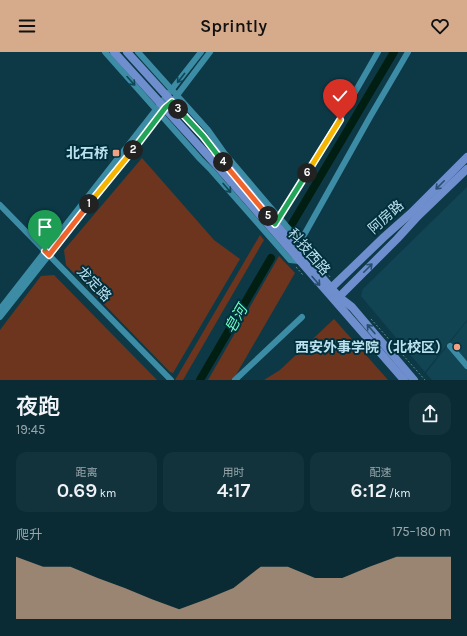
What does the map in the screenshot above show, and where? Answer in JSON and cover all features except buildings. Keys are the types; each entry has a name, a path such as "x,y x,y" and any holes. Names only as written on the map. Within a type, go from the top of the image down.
{"main road":[{"name":"科技西路","path":"114,52 161,109 335,301 404,380"},
{"name":"科技西路","path":"127,52 172,98 203,136 299,245 326,292"},
{"name":"阿房路","path":"326,292 411,213 467,157"},
{"name":"阿房路","path":"335,301 418,216 467,169"},
{"name":"科技西路","path":"335,301 352,307 414,380"}],"street":[{"path":"105,52 161,109"},
{"path":"138,52 172,89"},
{"path":"172,98 172,89 201,52"},
{"path":"0,309 47,253 161,109 210,52"},
{"path":"277,220 340,120 378,52"},
{"path":"299,245 408,52"},
{"name":"龙定路","path":"0,204 171,380"},
{"path":"0,317 47,253"},
{"path":"236,380 302,317"},
{"path":"450,346 467,366"}],"shaded area":[{"path":"142,158 214,240 240,259 173,373 170,372 66,265 64,250"},
{"path":"467,187 467,320 425,372 361,296 363,289"},
{"path":"260,235 264,240 183,380 175,380"},
{"path":"279,256 295,273 233,380 208,380"},
{"path":"54,275 157,380 0,380 0,330 41,276"},
{"path":"334,319 388,380 264,380 280,370"},
{"name":"西安外事学院（北校区）","path":"467,321 467,380 432,380 426,373"}],"waterway":[{"name":"皂河","path":"292,224 394,52"},
{"name":"皂河","path":"200,380 271,258"}],"place":[{"name":"北石桥","path":"116,153"},
{"name":"西安外事学院（北校区）","path":"457,347"}],"route":[{"path":"45,251 49,255 165,108 172,102 203,136 275,224 340,120"}]}
